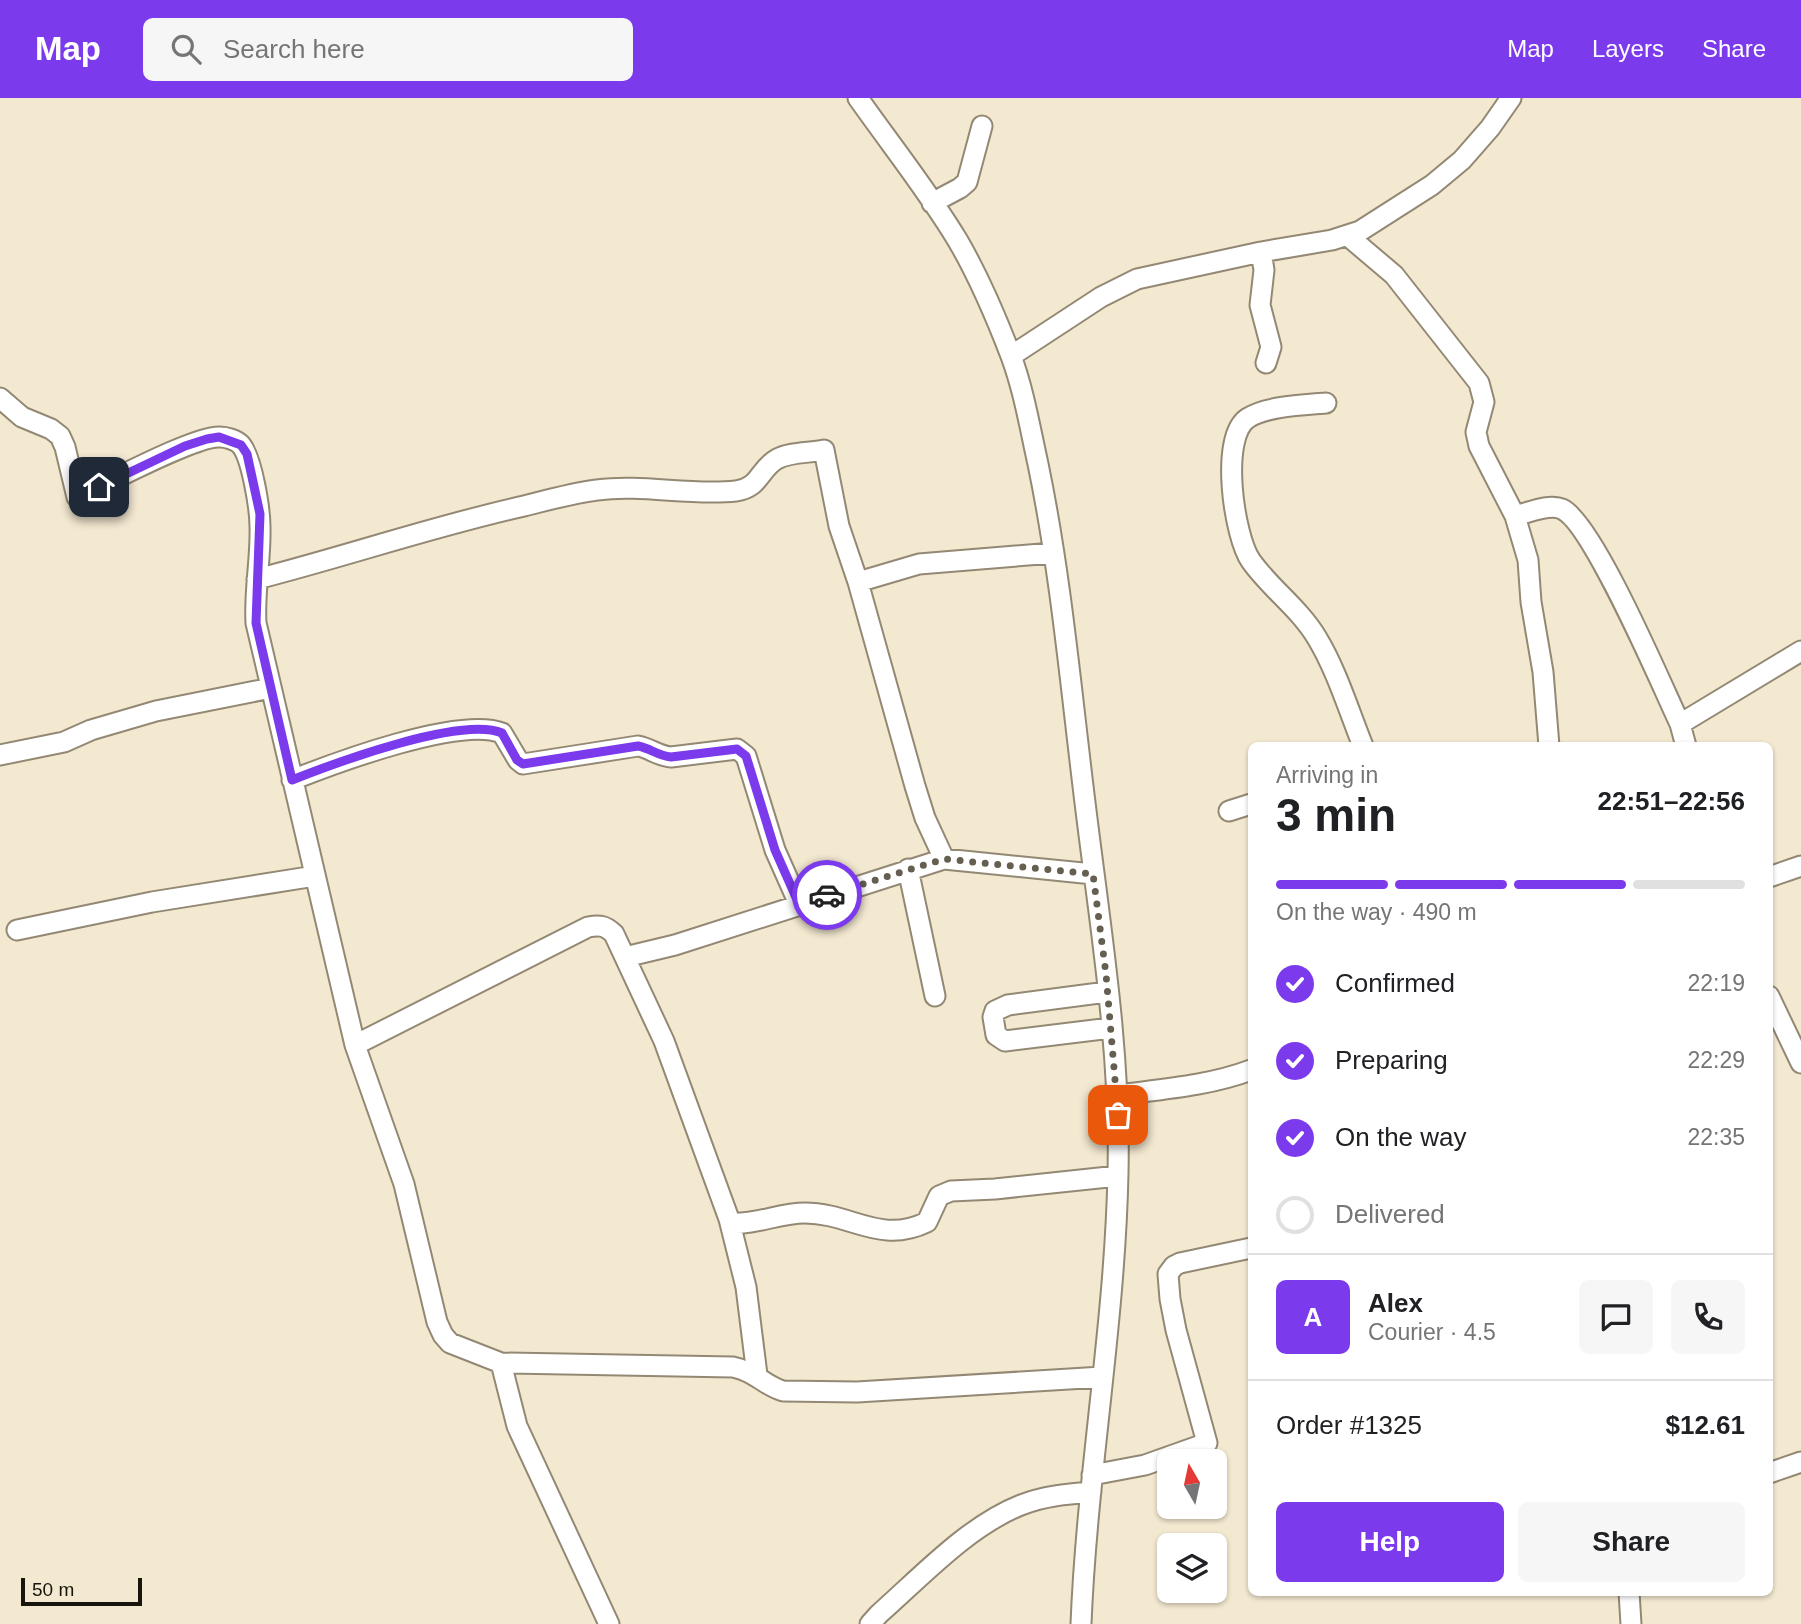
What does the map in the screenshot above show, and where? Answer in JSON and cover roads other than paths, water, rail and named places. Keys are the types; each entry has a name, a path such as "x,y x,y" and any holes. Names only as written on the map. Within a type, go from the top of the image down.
{"street":[{"path":"858,98 957,241 971,265 1010,356 1034,445 1063,619 1118,1095 1116,1234 1084,1563 1082,1624"},
{"path":"1010,356 1127,283 1261,252 1348,236 1391,213 1462,160 1490,128 1511,98"},
{"path":"932,203 967,182 982,126"},
{"path":"1348,236 1394,275 1479,383 1484,402 1476,432 1479,446 1515,516 1528,560 1531,602 1543,672 1549,742"},
{"path":"1261,252 1264,270 1260,305 1270,347 1266,363"},
{"path":"0,398 22,417 51,429 60,436 77,497 185,446 207,439 219,437 241,445 247,454 260,514 256,623 355,1045 404,1184 437,1322 450,1343 501,1363 733,1367 757,1375 773,1388 783,1391 857,1392 1102,1377"},
{"path":"1326,403 1291,405 1248,418 1240,426 1233,455 1236,520 1251,561 1317,637 1361,742"},
{"path":"257,579 317,564 464,519 585,492 611,489 747,489 755,484 777,459 824,450 839,526 858,582 915,786 925,818 944,859"},
{"path":"1515,516 1553,507 1560,508 1574,518 1623,600 1680,724 1685,742"},
{"path":"858,582 919,564 1053,553"},
{"path":"1680,724 1801,651"},
{"path":"0,755 64,742 91,730 156,711 271,688"},
{"path":"292,780 392,745 484,729 502,733 517,760 523,764 638,746 663,757 737,749 746,756 775,850 799,904"},
{"path":"1229,811 1248,805"},
{"path":"625,957 676,945 944,859 1093,874"},
{"path":"1773,876 1801,866"},
{"path":"908,869 935,996"},
{"path":"16,930 152,902 315,876"},
{"path":"355,1045 587,927 598,925 608,928 614,934 664,1041 730,1223 746,1287 757,1375"},
{"path":"1107,992 1008,1005 995,1011 993,1017 996,1035 1005,1041 1111,1028"},
{"path":"1773,1004 1801,1063"},
{"path":"1118,1095 1192,1086 1228,1079 1248,1071"},
{"path":"730,1223 757,1222 804,1213 828,1215 892,1232 926,1222 939,1196 951,1191 1118,1176"},
{"path":"870,1624 986,1522 1021,1505 1208,1443 1176,1330 1168,1274 1180,1263 1248,1249"},
{"path":"501,1363 510,1407 517,1426 609,1624"},
{"path":"1773,1472 1801,1462"},
{"path":"1629,1596 1631,1624"}]}
